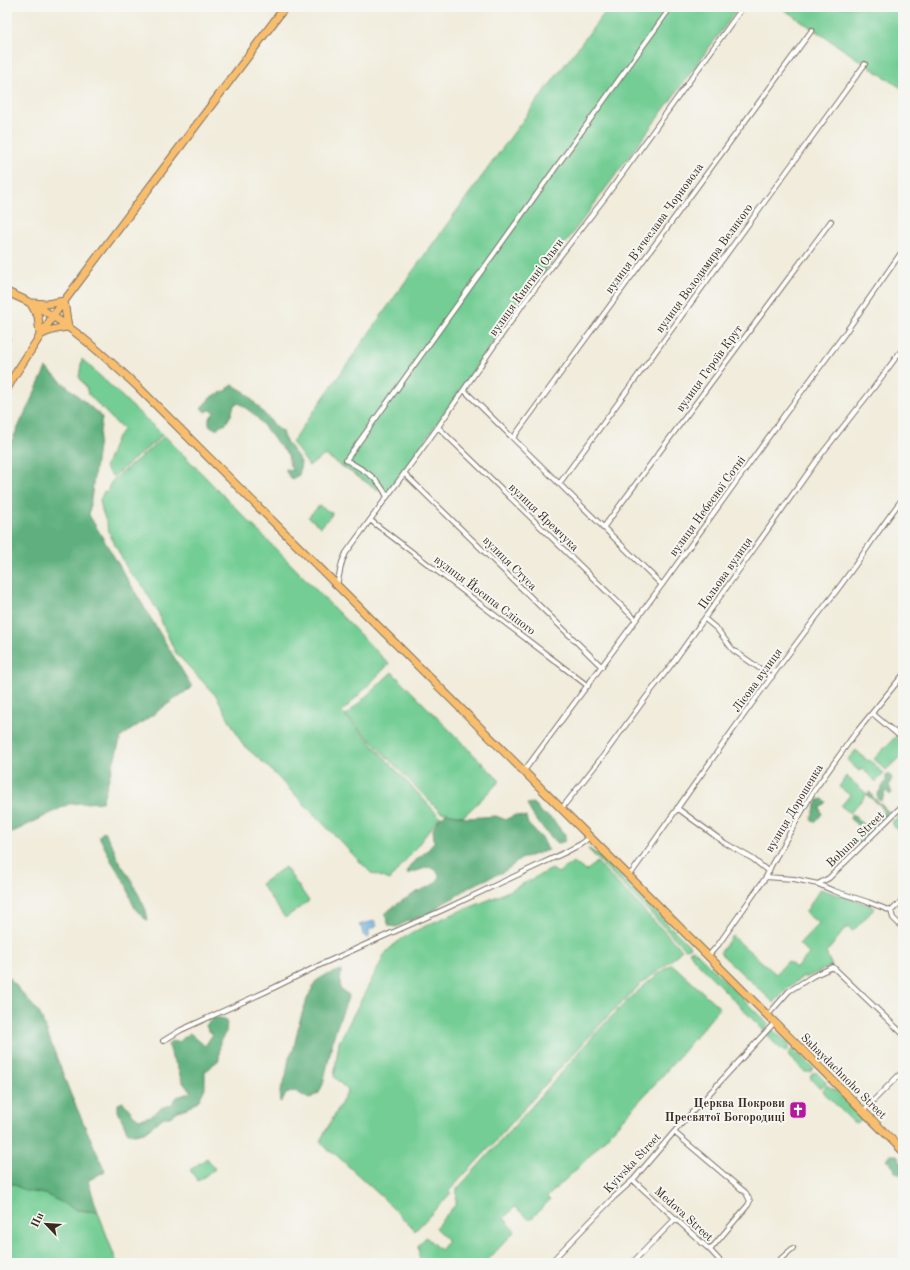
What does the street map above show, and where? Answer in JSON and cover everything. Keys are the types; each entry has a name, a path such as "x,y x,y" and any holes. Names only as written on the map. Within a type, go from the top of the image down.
{"main road":[{"path":"7,389 53,316 285,7"},
{"name":"Sahaydachnoho Street","path":"7,292 53,316 88,342 136,384 562,808 903,1151"},
{"path":"30,303 47,304 64,301"},
{"path":"40,335 60,327 68,327 64,301"},
{"path":"30,303 38,316 40,335"}],"street":[{"path":"387,497 382,487 374,478 361,468 346,460 671,7"},
{"name":"вулиця Княгині Ольги","path":"337,584 342,562 346,553 438,427 523,304 604,199 743,7"},
{"name":"вулиця Вʼячеслава Чорновола","path":"513,438 812,30"},
{"name":"вулиця Володимира Великого","path":"558,484 865,64"},
{"name":"вулиця Героїв Крут","path":"604,528 831,221"},
{"name":"вулиця Небесної Сотні","path":"524,771 662,585 843,336 903,250"},
{"name":"Польова вулиця","path":"562,808 672,664 820,456 903,348"},
{"path":"464,390 662,585"},
{"name":"вулиця Яремчука","path":"438,427 636,620"},
{"name":"вулиця Стуса","path":"404,473 602,667"},
{"name":"Лісова вулиця","path":"628,875 772,677 847,577 876,533 903,498"},
{"name":"вулиця Йосипа Сліпого","path":"370,520 588,686"},
{"path":"705,619 717,629 733,650 772,677"},
{"name":"вулиця Дорошенка","path":"708,956 718,945 766,877 813,792 903,674"},
{"path":"872,713 903,739"},
{"name":"Bohuna Street","path":"818,884 829,878 903,806"},
{"path":"677,808 725,843 753,859 769,872"},
{"path":"163,1041 181,1030 564,853 581,844 590,837"},
{"path":"766,877 794,879 818,884 891,911"},
{"path":"891,911 903,900"},
{"path":"891,911 893,918 903,928"},
{"path":"768,1015 789,991 800,983 834,967 903,1034"},
{"name":"Kyivska Street","path":"550,1263 632,1180 674,1132 776,1022"},
{"path":"863,1111 903,1071"},
{"path":"674,1132 750,1198 748,1205 710,1250"},
{"name":"Medova Street","path":"632,1180 710,1250 718,1262"},
{"path":"632,1263 675,1219"},
{"path":"776,1263 793,1248"}],"green space":[{"path":"609,7 739,7 501,331 389,492 384,494 325,455 309,466 292,442 410,275 534,105"},
{"path":"780,7 903,7 903,89 889,80"},
{"path":"7,331 13,342 7,355"},
{"path":"82,359 163,435 113,477 105,468 116,439 123,430 88,394 86,387 79,377"},
{"path":"46,368 102,417 89,515 192,687 121,737 102,802 69,804 7,835 7,451"},
{"path":"233,385 245,392 277,428 282,431 287,443 301,462 299,475 292,479 286,472 286,469 294,470 290,466 288,455 255,415 239,403 234,405 231,415 225,425 220,425 217,429 215,429 209,425 209,418 214,413 210,410 205,412 201,408 212,396 228,390 228,388"},
{"path":"165,436 389,664 342,712 440,817 390,880 371,873 266,765 243,745 217,697 175,652 158,612 142,585 129,572 111,537 100,500 104,491 108,492 112,481"},
{"path":"319,506 332,513 321,527 308,517"},
{"path":"392,672 500,781 464,816 440,812 346,715"},
{"path":"895,737 903,745 903,754 886,770 874,759"},
{"path":"856,750 868,761 870,760 884,774 876,782 862,768 859,771 847,760"},
{"path":"888,773 892,778 889,785 892,793 890,795 885,791 881,801 877,795 886,781 886,776"},
{"path":"846,776 867,794 850,813 841,806 850,795 839,787"},
{"path":"870,792 872,796 888,811 889,814 873,833 860,844 858,843 860,830 850,819 851,814 869,828 878,820 878,814 885,813 880,805 868,796 868,793"},
{"path":"823,799 826,802 820,808 822,814 815,822 812,821 812,816 818,800"},
{"path":"532,803 537,806 540,812 550,817 554,821 565,834 565,841 559,843 556,842 544,829 529,809 527,804"},
{"path":"447,813 467,818 496,816 506,820 515,815 526,817 528,824 543,839 548,850 521,859 505,871 471,886 442,904 434,911 397,927 389,926 385,914 401,901 433,885 440,877 437,871 429,867 407,874 410,865 428,850 434,842 433,829 439,819"},
{"path":"900,815 903,818 903,836 891,823"},
{"path":"104,831 118,860 132,881 146,910 148,920 136,910 126,884 112,862 99,836"},
{"path":"588,849 600,856 688,944 690,948 685,949"},
{"path":"573,862 586,871 597,862 682,950 665,966 641,984 610,1014 449,1191 451,1193 415,1231 382,1197 335,1154 329,1151 320,1141 348,1091 334,1077 339,1042 387,951 399,941 433,922 500,895 552,869 558,873"},
{"path":"285,867 309,901 285,918 261,884"},
{"path":"820,889 859,901 875,908 853,931 847,927 826,953 832,966 805,978 804,976 789,987 774,1003 720,953 732,936 776,974 788,961 796,968 809,954 799,944 819,923 805,913"},
{"path":"694,950 767,1023 768,1025 765,1029 763,1030 694,959 689,951"},
{"path":"672,964 720,1008 663,1075 582,1164 547,1197 550,1200 530,1220 515,1207 504,1218 515,1231 485,1263 420,1263 418,1246 426,1237 440,1250 448,1241 435,1228 456,1204 457,1189 610,1018 639,990"},
{"path":"341,970 340,989 349,995 335,1032 323,1084 319,1093 309,1099 295,1091 286,1094 281,1102 280,1091 286,1076 289,1058 293,1051 300,1020 307,999 316,981 324,976"},
{"path":"7,975 40,1014 71,1095 105,1171 88,1181 98,1212 77,1210 45,1194 26,1191 7,1181"},
{"path":"213,1018 221,1018 227,1021 226,1032 220,1041 219,1060 205,1071 205,1088 199,1100 190,1107 178,1111 170,1117 164,1117 144,1132 135,1134 128,1133 118,1111 118,1104 123,1102 139,1119 151,1116 161,1108 171,1105 177,1097 191,1091 182,1080 168,1045 171,1041 181,1041 190,1033 205,1046 213,1034 208,1031 206,1025"},
{"path":"771,1030 790,1045 787,1051 783,1051 767,1036"},
{"path":"792,1049 813,1068 811,1072 805,1072 789,1057 788,1054"},
{"path":"816,1072 826,1082 826,1084 820,1089 810,1078 812,1074"},
{"path":"827,1085 836,1091 862,1119 857,1123 853,1122 825,1094 823,1090"},
{"path":"890,1155 897,1155 903,1163 903,1176 895,1172 894,1168 886,1159"},
{"path":"207,1158 215,1169 198,1181 190,1170"},
{"path":"7,1181 26,1191 45,1194 77,1210 98,1212 117,1263 7,1263"}],"water":[{"path":"374,921 377,925 376,927 369,929 368,938 363,935 362,929 359,925"}],"place":[{"name":"Церква Покрови Пресвятої Богородиці","path":"798,1110"}]}
